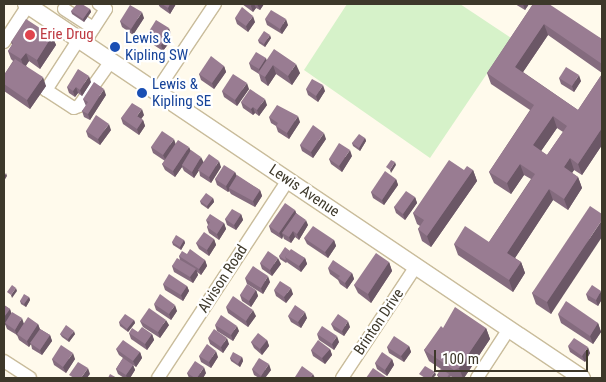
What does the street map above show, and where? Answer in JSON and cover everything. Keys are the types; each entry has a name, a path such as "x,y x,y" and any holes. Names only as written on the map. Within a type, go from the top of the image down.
{"main road":[{"name":"Lewis Avenue","path":"27,4 582,378"}],"street":[{"path":"4,42 27,4"},
{"path":"99,4 106,9 46,90 74,108 79,106 110,61"},
{"path":"156,92 214,4"},
{"path":"55,24 64,6 93,28"},
{"name":"Alvison Road","path":"158,378 288,180"},
{"name":"Brinton Drive","path":"342,378 416,266"},
{"path":"477,378 509,329"},
{"path":"4,361 30,378"}],"green space":[{"path":"347,4 460,4 511,38 430,158 304,70"}],"building":[{"path":"77,4 82,4 90,9 83,19 71,11"},
{"path":"162,4 170,4 168,8"},
{"path":"533,4 549,4 602,39 602,64 544,24 515,67 578,110 602,74 602,128 578,164 570,158 564,167 578,177 564,199 549,189 507,253 521,262 509,280 454,244 465,226 489,242 535,174 520,164 507,183 489,172 534,105 487,73","holes":["553,116 567,126 547,155 533,145"]},
{"path":"130,5 142,12 131,29 120,21"},
{"path":"242,7 253,16 246,26 235,18"},
{"path":"271,10 286,19 280,29 265,19"},
{"path":"26,19 52,36 37,60 26,53 21,59 8,51 13,43 11,42"},
{"path":"156,20 169,28 166,32 169,34 161,45 146,36"},
{"path":"264,31 270,35 264,44 258,40"},
{"path":"274,49 296,64 288,76 273,65 265,77 258,73"},
{"path":"256,52 266,58 259,69 249,63"},
{"path":"211,56 224,66 212,83 199,74"},
{"path":"15,59 43,77 27,100 4,84 4,75"},
{"path":"566,67 579,75 572,86 559,78"},
{"path":"78,69 89,76 80,90 76,87 73,91 67,87"},
{"path":"233,74 247,83 235,100 222,91"},
{"path":"312,79 323,85 316,96 306,89"},
{"path":"94,82 104,89 88,114 82,111 88,102 83,99"},
{"path":"250,89 265,99 257,110 253,107 251,109 241,102"},
{"path":"132,103 142,109 137,116 143,120 137,129 121,118"},
{"path":"277,105 298,116 287,133 276,126 278,123 269,117"},
{"path":"96,115 109,124 98,139 86,131"},
{"path":"313,125 324,133 311,152 300,145"},
{"path":"162,131 174,139 163,155 151,147"},
{"path":"359,134 365,138 359,148 352,143"},
{"path":"178,140 189,147 173,171 162,164"},
{"path":"339,143 350,150 339,166 329,159"},
{"path":"191,150 201,157 192,172 182,165"},
{"path":"209,154 219,161 209,177 198,170"},
{"path":"391,160 395,162 390,170 386,167"},
{"path":"449,160 464,170 467,166 473,170 427,236 418,229 424,220 413,213"},
{"path":"224,165 235,172 226,186 215,179"},
{"path":"385,171 396,179 382,200 371,192"},
{"path":"237,175 260,190 253,201 229,188"},
{"path":"406,191 415,197 403,214 394,207"},
{"path":"206,193 213,198 207,206 200,201"},
{"path":"285,203 295,210 279,233 269,226"},
{"path":"590,206 602,214 602,220 547,302 532,293"},
{"path":"232,209 241,214 234,225 225,219"},
{"path":"296,213 306,220 297,234 293,231 289,237 282,233"},
{"path":"210,214 224,223 217,234 207,227 210,222 206,220"},
{"path":"313,226 334,240 325,252 304,238"},
{"path":"204,232 214,239 207,250 196,243"},
{"path":"176,235 184,240 180,247 172,242"},
{"path":"285,247 290,251 285,260 279,256"},
{"path":"190,249 205,260 199,269 179,256 182,251 187,254"},
{"path":"291,249 305,258 299,266 285,257"},
{"path":"268,251 278,258 270,270 260,263"},
{"path":"376,253 389,262 368,294 354,285"},
{"path":"177,258 196,269 190,277 172,266"},
{"path":"333,260 352,273 345,283 338,278 340,276 328,268"},
{"path":"253,266 268,276 261,288 245,278"},
{"path":"169,274 187,286 181,295 163,284"},
{"path":"280,281 291,288 284,297 274,290"},
{"path":"247,284 256,290 249,301 240,295"},
{"path":"12,285 16,288 11,295 7,292"},
{"path":"592,285 601,291 596,300 586,294"},
{"path":"24,294 29,297 24,304 20,301"},
{"path":"160,294 175,305 169,314 154,304"},
{"path":"233,296 253,310 246,321 226,307"},
{"path":"566,301 598,323 590,336 558,314"},
{"path":"4,305 10,309 4,317"},
{"path":"295,305 305,312 298,322 288,316"},
{"path":"455,307 486,328 459,368 454,370 424,350 441,326 443,328"},
{"path":"149,308 166,320 158,332 140,321"},
{"path":"12,312 22,318 15,330 5,323"},
{"path":"125,314 134,320 127,329 119,322"},
{"path":"338,314 348,321 342,331 331,324"},
{"path":"221,315 237,326 231,335 215,325"},
{"path":"28,317 38,324 27,341 17,334"},
{"path":"66,325 74,331 68,339 60,334"},
{"path":"322,326 337,336 332,344 317,334"},
{"path":"142,327 152,334 145,344 129,333 132,328 138,332"},
{"path":"40,329 50,335 40,350 30,343"},
{"path":"214,329 227,338 221,347 208,338"},
{"path":"258,333 267,340 260,349 251,342"},
{"path":"394,336 409,346 401,356 387,347"},
{"path":"574,338 588,347 582,356 568,346"},
{"path":"123,340 140,352 133,361 116,349"},
{"path":"318,340 330,349 322,358 311,350"},
{"path":"207,344 216,351 209,362 199,356"},
{"path":"61,345 73,353 63,367 52,359"},
{"path":"233,352 242,357 238,364 230,358"},
{"path":"382,352 392,359 385,370 375,363"},
{"path":"123,358 133,365 126,375 116,369"},
{"path":"259,358 269,364 261,376 252,369"},
{"path":"195,361 204,367 197,378 187,373"},
{"path":"78,362 88,368 81,378 74,378 69,375"},
{"path":"302,366 313,374 310,378 295,377"},
{"path":"425,366 435,372 430,378 425,378 419,374"},
{"path":"373,368 386,377 366,378"},
{"path":"441,369 449,374 447,378 437,375"},
{"path":"110,374 117,378 108,378"}],"place":[{"name":"Erie Drug","path":"30,35"},
{"name":"Lewis & Kipling SW","path":"115,47"},
{"name":"Lewis & Kipling SE","path":"142,93"}]}
